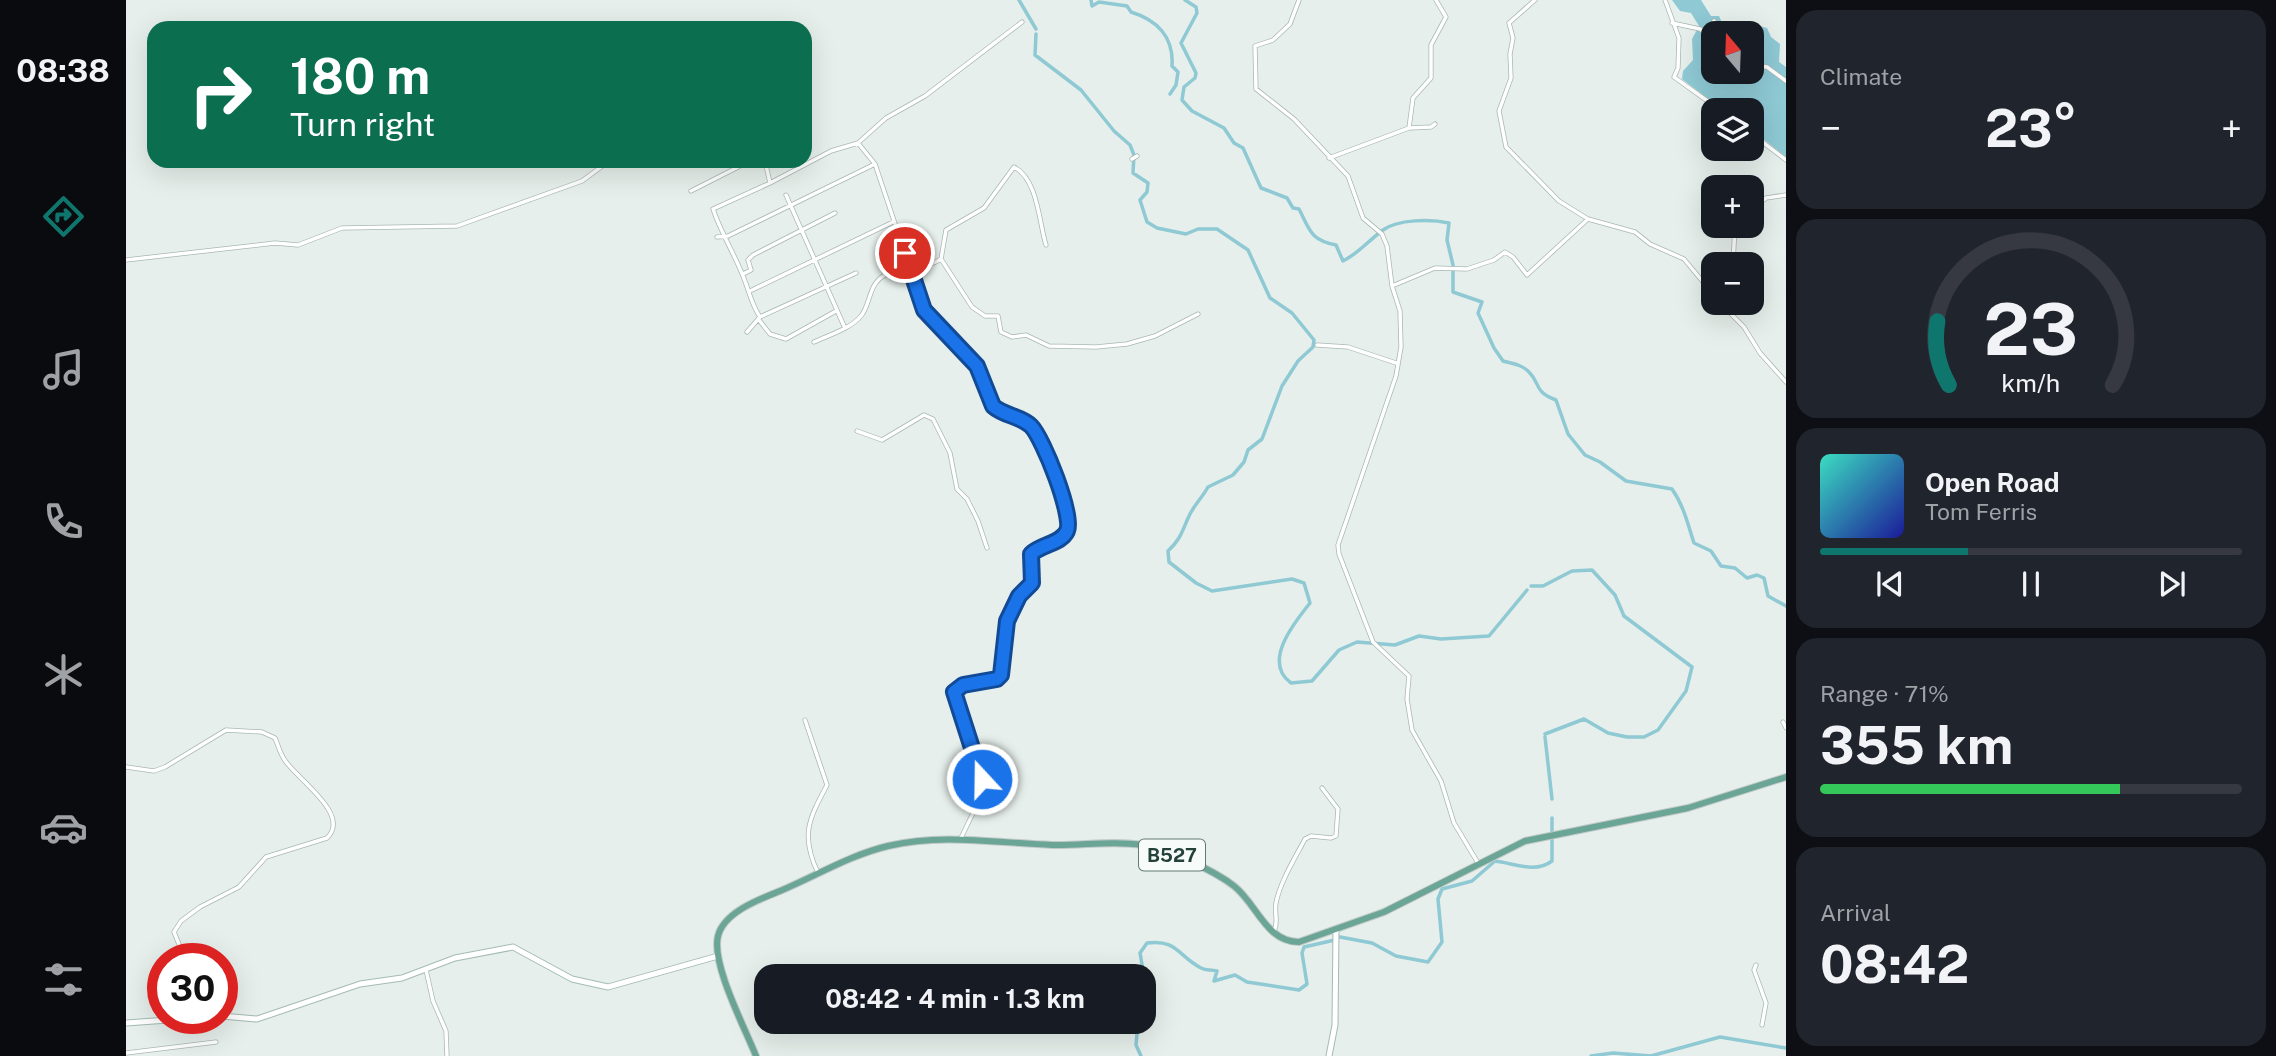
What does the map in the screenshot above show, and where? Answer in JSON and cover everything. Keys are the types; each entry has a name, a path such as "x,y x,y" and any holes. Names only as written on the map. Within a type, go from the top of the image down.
{"main road":[{"path":"1273,933 1285,941 1299,942 1393,908 1513,846 1551,835 1688,807 1786,777"},
{"name":"B527","path":"756,1056 718,956 720,929 725,921 754,903 888,846 960,840 1062,846 1140,844 1230,882 1273,933"}],"street":[{"path":"1299,0 1290,24 1273,40 1255,46 1256,89 1294,119 1348,176 1363,218 1380,232 1388,251 1392,286 1402,330 1396,376 1338,545 1356,604 1375,645 1409,677 1407,699 1412,730 1441,781 1454,823 1478,863"},
{"path":"1409,128 1413,98 1431,78 1431,46 1446,18 1436,0"},
{"path":"1535,0 1509,23 1513,38 1510,54 1511,78 1499,111 1506,148 1559,201 1588,219 1635,232 1650,244 1684,259 1701,280"},
{"path":"1665,0 1679,38 1678,68 1674,77 1703,98"},
{"path":"812,161 867,138 886,118 925,96 1022,22"},
{"path":"1672,23 1701,30"},
{"path":"1764,67 1786,82"},
{"path":"1329,158 1409,128 1431,127 1435,124"},
{"path":"858,143 875,164 924,310 977,366 993,406 1027,423 1038,434 1052,463 1069,522 1066,532 1059,539 1031,554 1032,583 1019,596 1007,621 1001,675 997,679 959,687 954,692 982,779 975,809 960,840"},
{"path":"1764,143 1786,160"},
{"path":"717,237 724,237 875,164"},
{"path":"1046,245 1033,196 1020,171 1014,167 984,208 946,230 941,259 972,307 985,316 998,316 1001,332 1012,337 1026,335 1049,346 1073,349 1127,344 1155,336 1198,314"},
{"path":"126,260 275,243 298,245 350,228 457,226 582,181 600,168"},
{"path":"691,191 736,168"},
{"path":"767,168 770,183"},
{"path":"799,168 713,209 743,274 753,306 770,334 786,339 837,311"},
{"path":"786,195 844,326"},
{"path":"1764,200 1786,195"},
{"path":"743,274 751,270 750,258 835,213"},
{"path":"1392,286 1435,268 1467,269 1508,252 1527,275 1588,219"},
{"path":"749,291 893,222"},
{"path":"814,342 862,315 872,288 882,276 941,259"},
{"path":"747,332 760,319 856,273"},
{"path":"1732,315 1786,382"},
{"path":"1317,345 1348,347 1396,363"},
{"path":"857,431 882,440 927,414 933,419 940,427 950,453 957,489 967,499 987,548"},
{"path":"805,720 827,785 808,827 808,849 818,874"},
{"path":"1783,722 1786,728"},
{"path":"126,767 154,771 226,730 262,732 275,738 284,760 322,800 334,820 333,831 327,838 266,857 239,887 200,907 181,921 174,932 178,943"},
{"path":"1273,933 1277,924 1276,906 1281,888 1306,839 1310,836 1336,836 1338,809 1322,788"},
{"path":"1329,1056 1335,1025 1336,930"},
{"path":"238,1017 257,1019 360,984 402,978 455,958 513,947 572,979 608,987 718,956"},
{"path":"1756,965 1754,970 1766,1003 1762,1025"},
{"path":"426,970 433,1001 446,1031 447,1056"},
{"path":"126,1023 147,1022"},
{"path":"126,1053 216,1042"}],"water":[{"path":"1672,0 1701,0 1711,16 1719,16 1721,21 1701,21 1701,84 1764,84 1764,27 1780,44 1779,62 1786,67 1786,157 1764,140 1764,98 1707,98 1682,79 1683,71 1693,60 1692,39 1699,26 1691,13 1680,11"}],"waterway":[{"path":"1019,0 1036,29"},
{"path":"1091,0 1092,6 1099,2 1127,6 1131,12 1149,20 1162,31 1170,46 1172,66 1178,72 1176,85 1170,94"},
{"path":"1185,0 1196,7 1197,13 1181,43 1196,73 1195,78 1184,87 1182,100 1192,111 1224,128 1234,143 1243,148 1261,188 1287,198 1293,208 1299,209 1316,237 1336,245 1343,261 1389,226 1415,221 1449,223 1447,240 1453,265 1453,292 1482,302 1478,313 1494,348 1503,361 1526,369 1541,390 1556,400 1568,434 1585,455 1600,462 1626,481 1672,489 1683,509 1694,543 1711,551 1721,566 1735,568 1747,578 1757,575 1764,578 1768,596 1786,606"},
{"path":"1036,34 1035,55 1081,90 1114,131 1130,145 1134,155 1133,173 1148,183 1147,192 1140,200 1147,222 1157,228 1186,234 1198,229 1217,229 1248,250 1270,298 1292,313 1314,340 1313,347 1298,361 1282,386 1262,439 1248,450 1244,462 1233,475 1208,487 1191,512 1179,539 1168,551 1169,562 1196,583 1212,591 1292,579 1304,583 1310,603 1289,632 1280,654 1279,664 1291,683 1312,681 1339,650 1357,642 1395,645 1419,636 1441,639 1489,636 1527,590"},
{"path":"1531,586 1543,586 1572,571 1592,570 1615,595 1624,616 1692,667 1686,691 1658,730 1644,737 1608,733 1584,719 1545,734"},
{"path":"1545,737 1552,799"},
{"path":"1340,937 1372,943 1396,956 1428,962 1442,942 1438,899 1442,889 1472,881 1495,861 1524,867 1539,867 1552,861 1552,818"},
{"path":"1142,964 1140,953 1147,943 1157,942 1171,946 1201,968 1217,971 1214,981 1235,975 1247,982 1299,990 1307,984 1302,953 1304,947 1335,940"},
{"path":"1137,1034 1136,1045 1141,1056"},
{"path":"1591,1056 1613,1053 1651,1056 1720,1037 1786,1048"}],"route":[{"path":"905,253 924,310 972,359 981,373 993,406 1032,426 1038,434 1052,463 1069,522 1066,532 1059,539 1031,554 1032,583 1019,596 1007,621 1001,675 997,679 955,689 970,748 982,779"}]}
